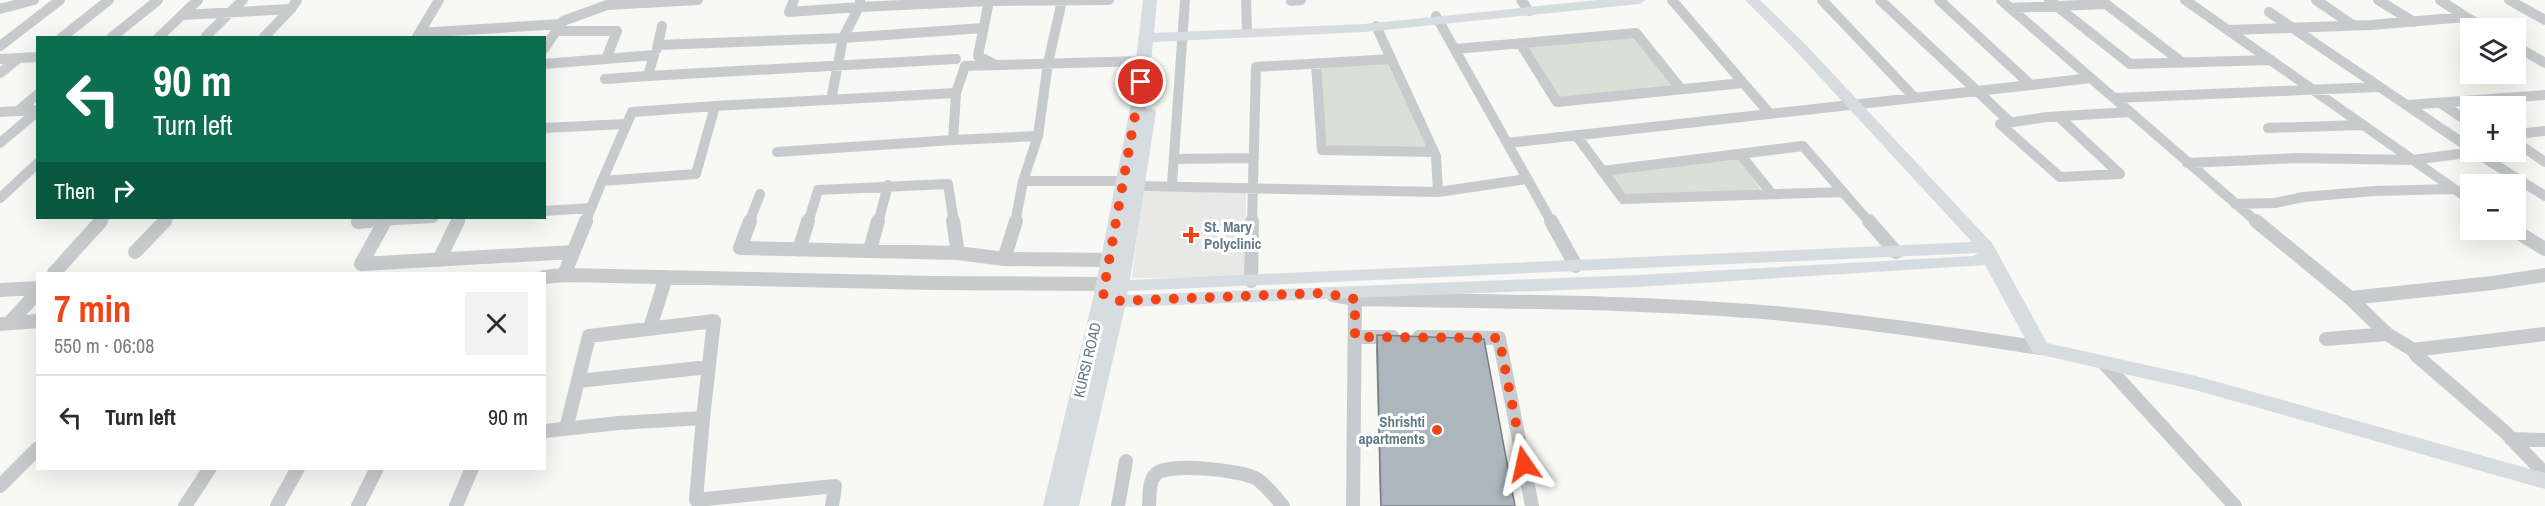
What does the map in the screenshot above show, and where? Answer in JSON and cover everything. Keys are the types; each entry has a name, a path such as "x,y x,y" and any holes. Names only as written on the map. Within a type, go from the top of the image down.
{"street":[{"path":"0,9 34,0"},
{"path":"0,46 60,0"},
{"path":"64,36 109,0"},
{"path":"113,36 158,0"},
{"path":"160,36 198,0"},
{"path":"206,36 243,0"},
{"path":"265,36 297,0"},
{"path":"418,35 438,0"},
{"path":"546,46 563,21 607,5 698,0"},
{"path":"794,0 789,12 859,4 910,2 1109,0"},
{"name":"KURSI ROAD","path":"1111,291 1109,260 1145,140 1151,35 1150,0"},
{"name":"KURSI ROAD","path":"1054,506 1073,455 1111,291 1131,183 1143,61 1160,0"},
{"path":"1172,185 1185,0"},
{"path":"1246,0 1247,30"},
{"path":"1184,33 1299,32 1376,27 1526,6 1588,0"},
{"path":"1526,6 1639,0"},
{"path":"1672,0 1770,114"},
{"path":"1742,0 1849,105"},
{"path":"1752,0 1982,250 2006,284 2040,348"},
{"path":"1822,0 1914,97"},
{"path":"1880,0 2009,121"},
{"path":"1939,0 2031,85"},
{"path":"2001,0 2235,204 2350,298 2387,334 2414,350 2417,356 2511,439 2545,474"},
{"path":"2185,0 2460,193"},
{"path":"2316,0 2354,26"},
{"path":"2378,0 2414,22"},
{"path":"2440,0 2466,17"},
{"path":"2509,0 2545,20"},
{"path":"989,1 978,56 995,65"},
{"path":"1004,259 1014,231 1023,181 1038,136 1048,63 1062,1"},
{"path":"2010,8 2052,3 2106,4 2183,63"},
{"path":"2052,3 2130,64 2271,60"},
{"path":"831,100 843,38 859,4"},
{"path":"182,15 291,9"},
{"path":"2269,12 2433,124 2460,136"},
{"path":"2229,30 2354,26 2466,17"},
{"path":"1151,35 1437,18"},
{"path":"1437,18 1576,266"},
{"path":"648,76 659,45 657,42 662,26"},
{"path":"418,35 559,27 617,31 606,59"},
{"path":"1376,27 1434,152 1438,192"},
{"path":"659,45 843,38 983,28"},
{"path":"1455,49 1636,33 1681,90"},
{"path":"1520,43 1557,102 1743,83"},
{"path":"2526,52 2545,63"},
{"path":"0,58 36,56"},
{"path":"546,64 654,56"},
{"path":"0,73 19,58"},
{"path":"605,79 956,59"},
{"path":"1251,281 1256,67 1391,59"},
{"path":"953,140 956,93 965,66 1143,61"},
{"path":"1316,64 1322,150 1434,152"},
{"path":"1507,142 2091,78"},
{"path":"2114,98 2378,87"},
{"path":"564,275 625,124 632,112 956,93"},
{"path":"2407,105 2545,95"},
{"path":"18,111 36,96"},
{"path":"2442,104 2460,116"},
{"path":"602,181 696,174 715,106"},
{"path":"0,112 36,110"},
{"path":"0,143 36,112"},
{"path":"2059,117 2120,174 2060,177 2000,124 2009,121 2059,117 2130,112"},
{"path":"546,128 625,124"},
{"path":"2268,128 2362,125"},
{"path":"2526,133 2545,131"},
{"path":"1576,135 1623,199 1843,192"},
{"path":"777,152 1038,136"},
{"path":"1602,171 1803,146 1896,252"},
{"path":"2526,149 2545,162"},
{"path":"2187,163 2297,158 2412,160 2460,153"},
{"path":"1740,154 1772,194"},
{"path":"1174,159 1254,158"},
{"path":"2491,162 2545,196"},
{"path":"0,198 36,165"},
{"path":"1023,181 1438,192 1527,179"},
{"path":"799,250 818,190 948,184 958,253"},
{"path":"870,250 888,185"},
{"path":"2235,204 2274,203 2303,197 2374,191 2454,189"},
{"path":"760,194 740,248 958,253 1004,259 1109,260"},
{"path":"546,211 591,208"},
{"path":"55,272 103,219"},
{"path":"135,252 167,219"},
{"path":"358,222 410,219"},
{"path":"439,260 460,219"},
{"path":"386,220 361,264 573,252"},
{"path":"2526,237 2545,249"},
{"path":"1111,291 1251,281 1982,250"},
{"path":"546,277 564,275 922,281 1111,291 1323,293 1636,281 1979,261 1982,250"},
{"path":"2350,298 2493,283 2545,275"},
{"path":"650,328 666,277"},
{"path":"0,290 36,290"},
{"path":"4,323 36,292"},
{"path":"1323,293 1355,299 1608,305 1772,313 1907,327 2040,348 2196,383 2545,481"},
{"path":"1353,506 1355,299"},
{"path":"4,323 36,321"},
{"path":"566,429 589,336 714,321 696,500 835,486 832,506"},
{"path":"2326,339 2387,334"},
{"path":"2414,350 2545,334"},
{"path":"1355,337 1499,338 1532,506"},
{"path":"2104,363 2235,506"},
{"path":"578,381 709,367"},
{"path":"546,431 619,423 703,418"},
{"path":"2511,439 2545,440"},
{"path":"0,486 36,450"},
{"name":"KURSI ROAD","path":"1068,506 1073,455"},
{"path":"1118,506 1126,461"},
{"path":"1149,506 1153,478 1156,473 1163,470 1180,469 1252,477 1283,506"},
{"path":"185,506 209,470"},
{"path":"277,506 297,470"},
{"path":"358,506 376,470"},
{"path":"456,506 471,470"}],"shaded area":[{"path":"1634,36 1673,87 1561,99 1526,46"},
{"path":"1387,62 1427,148 1327,147 1320,67"},
{"path":"1738,158 1763,192 1627,196 1609,174"},
{"name":"St. Mary Polyclinic","path":"1246,191 1245,277 1132,278 1142,192"}],"building":[{"name":"Shrishti apartments","path":"1377,335 1484,339 1515,506 1381,506"}],"place":[{"name":"St. Mary Polyclinic","path":"1191,235"},
{"name":"Shrishti apartments","path":"1437,430"}],"route":[{"path":"1141,82 1103,294 1116,301 1323,293 1355,299 1355,337 1499,338 1524,464"}]}
